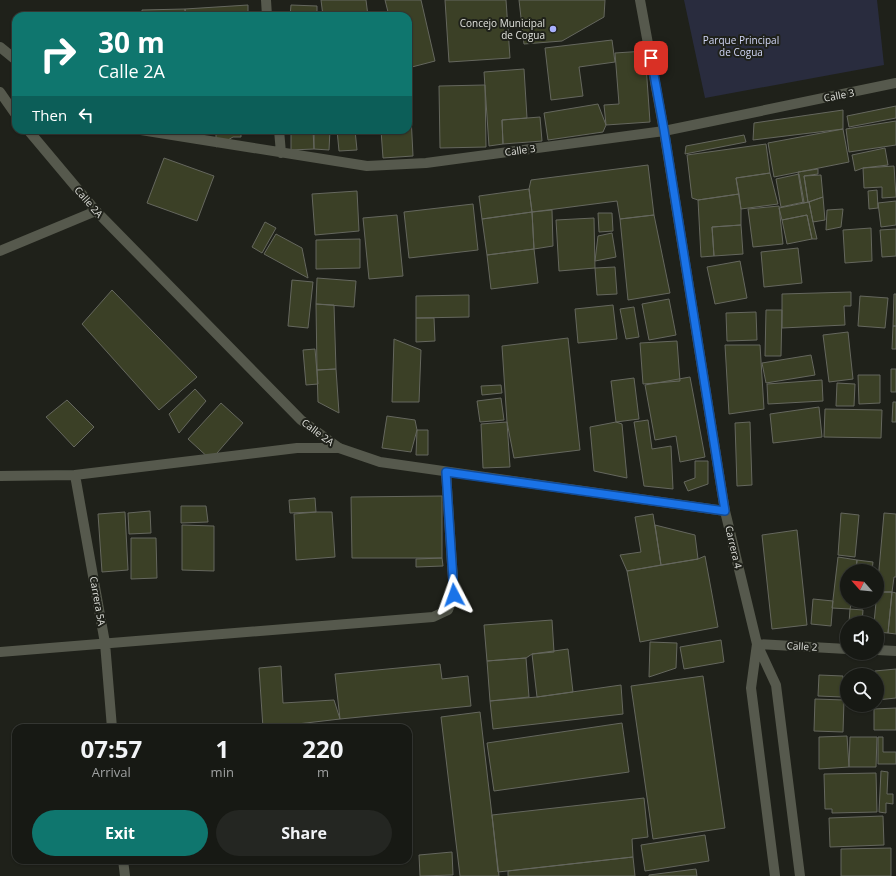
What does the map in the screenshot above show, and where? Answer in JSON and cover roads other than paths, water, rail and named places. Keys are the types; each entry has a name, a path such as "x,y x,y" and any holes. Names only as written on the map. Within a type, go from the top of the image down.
{"street":[{"path":"266,0 267,12"},
{"name":"Carrera 4","path":"640,0 664,130 725,511 756,644 776,685 800,876"},
{"path":"0,47 12,57"},
{"name":"Calle 3","path":"165,134 368,166 426,163 664,130 896,84"},
{"path":"0,92 12,109"},
{"name":"Calle 2A","path":"31,134 96,211 301,420 339,448 380,462 725,511"},
{"path":"279,134 281,153"},
{"path":"0,251 96,211"},
{"path":"0,476 75,475 297,448 339,448"},
{"path":"0,652 433,617 448,610 454,595 446,472"},
{"name":"Carrera 5A","path":"75,475 105,643 112,724"},
{"name":"Carrera 4","path":"756,644 750,688 775,876"},
{"name":"Calle 2","path":"756,644 840,649"},
{"path":"884,650 896,651"},
{"path":"123,864 124,876"}],"place":[{"name":"Concejo Municipal de Cogua","path":"553,29"}],"park label":[{"name":"Parque Principal de Cogua","path":"741,46"}]}
